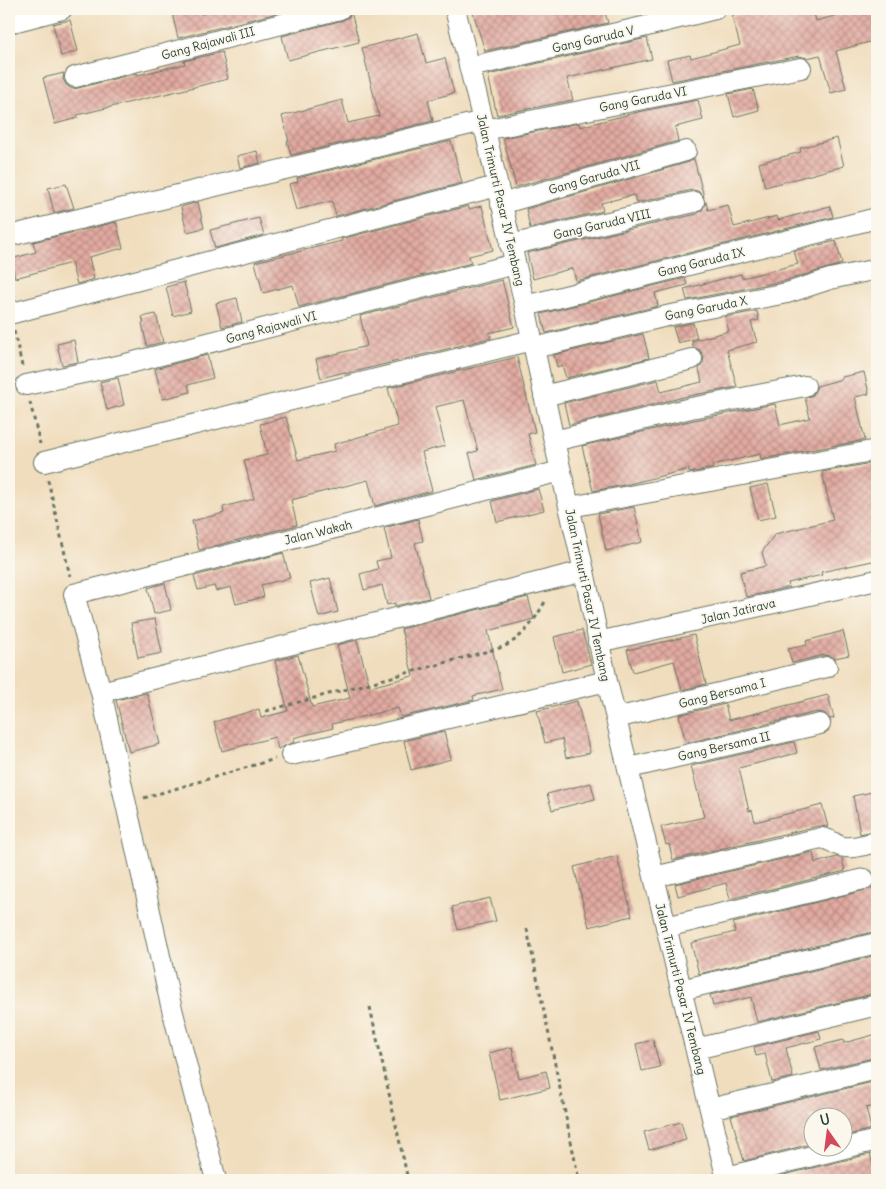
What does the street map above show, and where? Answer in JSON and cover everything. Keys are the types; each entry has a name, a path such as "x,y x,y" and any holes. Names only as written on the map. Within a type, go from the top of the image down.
{"street":[{"path":"9,23 62,9"},
{"name":"Gang Rajawali III","path":"75,77 340,9"},
{"name":"Jalan Trimurti Pasar IV Tembang","path":"455,9 484,125 525,306 584,571 606,681 629,768 727,1179"},
{"name":"Gang Garuda V","path":"470,67 715,9"},
{"name":"Gang Garuda VI","path":"9,236 484,125 801,68"},
{"name":"Gang Garuda VII","path":"10,319 499,195 686,151"},
{"name":"Gang Garuda VIII","path":"513,254 694,202"},
{"name":"Gang Garuda IX","path":"525,306 877,218"},
{"name":"Gang Rajawali VI","path":"26,384 126,364 513,254"},
{"name":"Gang Garuda X","path":"44,462 533,344 787,293 830,278 877,269"},
{"path":"544,396 692,359"},
{"path":"554,441 692,408 805,386"},
{"path":"570,507 877,450"},
{"name":"Jalan Wakah","path":"74,594 561,471"},
{"path":"101,692 584,571"},
{"name":"Jalan Jatirava","path":"598,642 877,580"},
{"path":"74,594 101,692 170,1001 216,1180"},
{"name":"Gang Bersama I","path":"616,718 827,667"},
{"path":"291,754 606,681"},
{"name":"Gang Bersama II","path":"629,768 820,724"},
{"path":"654,877 821,838 829,839 841,847 877,842"},
{"path":"666,927 864,879"},
{"path":"681,990 877,943"},
{"path":"696,1049 877,1005"},
{"path":"710,1109 877,1069"},
{"path":"727,1179 877,1140"}],"path":[{"path":"10,319 17,341 74,594"},
{"path":"266,712 503,647 518,639 525,632 560,577"},
{"path":"127,804 291,754"},
{"path":"528,929 579,1180"},
{"path":"370,1007 408,1180"}],"building":[{"path":"171,9 199,9 201,14 220,9 293,9 178,38"},
{"path":"472,9 604,9 608,23 485,51"},
{"path":"759,9 813,9 816,21 845,13 845,15 868,9 877,9 877,40 836,51 846,89 831,93 820,55 807,58 799,56 672,81 667,60 690,55 691,58 740,45 732,16"},
{"path":"351,12 359,42 288,60 282,36 343,20 349,17"},
{"path":"70,20 78,51 61,56 53,24"},
{"path":"418,33 426,63 445,58 454,93 428,100 433,121 291,155 282,116 342,100 348,123 379,116 362,48"},
{"path":"647,38 652,59 567,78 573,100 497,115 488,75"},
{"path":"222,52 228,79 77,115 78,118 55,124 43,78 64,73 63,79 66,85 72,89 137,73 138,75 185,64 184,61"},
{"path":"753,89 759,110 734,117 728,94"},
{"path":"698,100 703,120 675,127 678,141 516,187 503,138 579,123 580,127 638,112"},
{"path":"837,138 844,166 765,187 759,163 801,152 800,148"},
{"path":"451,141 462,183 336,216 332,201 296,210 289,184 298,182 297,178"},
{"path":"257,151 260,163 240,168 237,156"},
{"path":"694,159 704,197 698,191 692,190 636,203 634,195 601,203 603,211 530,228 526,209"},
{"path":"66,184 74,208 54,213 48,188"},
{"path":"198,202 204,228 187,232 181,207"},
{"path":"706,202 708,210 728,205 734,227 777,216 778,220 830,206 833,217 576,281 573,268 533,279 527,253 697,214 702,210"},
{"path":"468,206 469,209 482,206 493,250 469,256 471,263 299,307 293,285 263,293 255,262 342,241 341,239"},
{"path":"259,218 264,235 215,248 210,230"},
{"path":"116,222 123,248 89,257 94,279 77,284 71,263 15,278 11,259 36,252 33,242"},
{"path":"836,241 842,264 784,281 687,300 684,289 741,274 742,278 798,264 794,251"},
{"path":"685,278 687,285 655,293 658,306 546,333 541,314"},
{"path":"502,280 514,327 489,333 491,338 345,374 345,372 321,378 316,359 367,346 360,316"},
{"path":"184,282 191,311 173,316 166,287"},
{"path":"237,298 242,322 222,327 216,303"},
{"path":"757,311 759,320 751,322 757,342 727,350 737,387 688,396 569,425 564,403 658,380 661,392 702,382 699,369 704,357 700,350 693,347 692,341 729,331 725,317"},
{"path":"156,314 163,342 147,346 142,317"},
{"path":"693,323 697,338 678,343 673,327"},
{"path":"643,334 649,358 566,378 562,365 557,367 554,355"},
{"path":"74,340 78,362 62,365 57,344"},
{"path":"207,355 213,378 188,385 190,392 163,399 155,369"},
{"path":"517,357 535,432 528,434 536,465 476,480 469,453 478,451 464,400 435,407 445,446 422,452 432,491 375,506 368,480 291,500 297,525 199,550 192,521 224,513 223,507 254,499 244,460 267,455 260,424 286,417 298,460 335,451 334,444 398,426 388,388"},
{"path":"864,372 869,394 855,397 865,440 761,459 760,454 712,465 713,468 689,473 689,469 593,491 582,446 694,420 775,404 780,425 810,418 805,398 813,395 817,386"},
{"path":"118,378 124,405 107,410 100,382"},
{"path":"877,462 877,560 821,572 822,575 788,583 789,587 746,597 740,572 766,566 762,552 775,534 833,520 822,472"},
{"path":"768,484 776,516 758,520 750,488"},
{"path":"538,489 544,510 497,522 492,501"},
{"path":"634,507 642,542 606,551 598,514"},
{"path":"418,519 423,541 415,543 429,598 395,606 395,603 387,605 382,585 364,590 360,574 378,569 376,561 391,558 384,528"},
{"path":"283,553 290,578 261,585 264,597 236,604 231,587 216,591 214,586 198,590 194,576"},
{"path":"330,578 338,612 319,617 310,583"},
{"path":"165,583 171,610 154,614 148,588"},
{"path":"528,597 534,619 488,631 502,689 473,696 474,700 401,717 398,708 332,724 333,728 293,738 294,742 278,749 275,737 222,751 214,722 259,709 261,718 288,711 275,661 298,655 312,707 350,698 337,645 357,640 370,687 413,676 401,629"},
{"path":"155,619 162,653 138,658 131,623"},
{"path":"582,630 591,664 562,672 554,637"},
{"path":"843,631 849,655 835,658 824,655 792,663 788,649 807,645 806,641"},
{"path":"694,635 706,684 682,690 674,661 633,672 627,650"},
{"path":"147,693 160,744 129,752 116,700"},
{"path":"828,695 834,718 830,719 824,713 817,712 686,743 679,715 725,704 729,720"},
{"path":"577,701 590,753 566,758 562,739 545,743 537,711"},
{"path":"444,731 451,759 411,770 404,741"},
{"path":"794,742 797,753 739,768 749,811 752,810 755,822 822,805 828,827 818,826 673,860 669,844 666,845 661,827 704,817 691,766"},
{"path":"591,783 595,799 552,810 547,794"},
{"path":"877,791 877,830 860,834 853,796"},
{"path":"813,852 815,863 837,857 842,859 845,871 730,899 726,883 678,896 675,884"},
{"path":"617,856 632,916 589,927 574,867"},
{"path":"877,887 877,931 699,974 691,943 735,932 733,923"},
{"path":"490,898 496,921 458,930 452,907"},
{"path":"877,955 877,993 757,1022 751,997 713,1006 710,995"},
{"path":"819,1031 821,1039 786,1048 793,1077 772,1082 765,1054 756,1056 754,1047"},
{"path":"877,1034 877,1057 821,1070 815,1047 843,1040 844,1043"},
{"path":"653,1040 660,1067 642,1071 636,1044"},
{"path":"512,1047 519,1078 546,1071 550,1088 500,1100 489,1053"},
{"path":"877,1081 877,1105 866,1108 871,1129 854,1133 854,1106 804,1106 804,1146 744,1161 731,1116"},
{"path":"681,1122 686,1140 649,1150 644,1132"},
{"path":"870,1154 877,1180 763,1180"}]}
